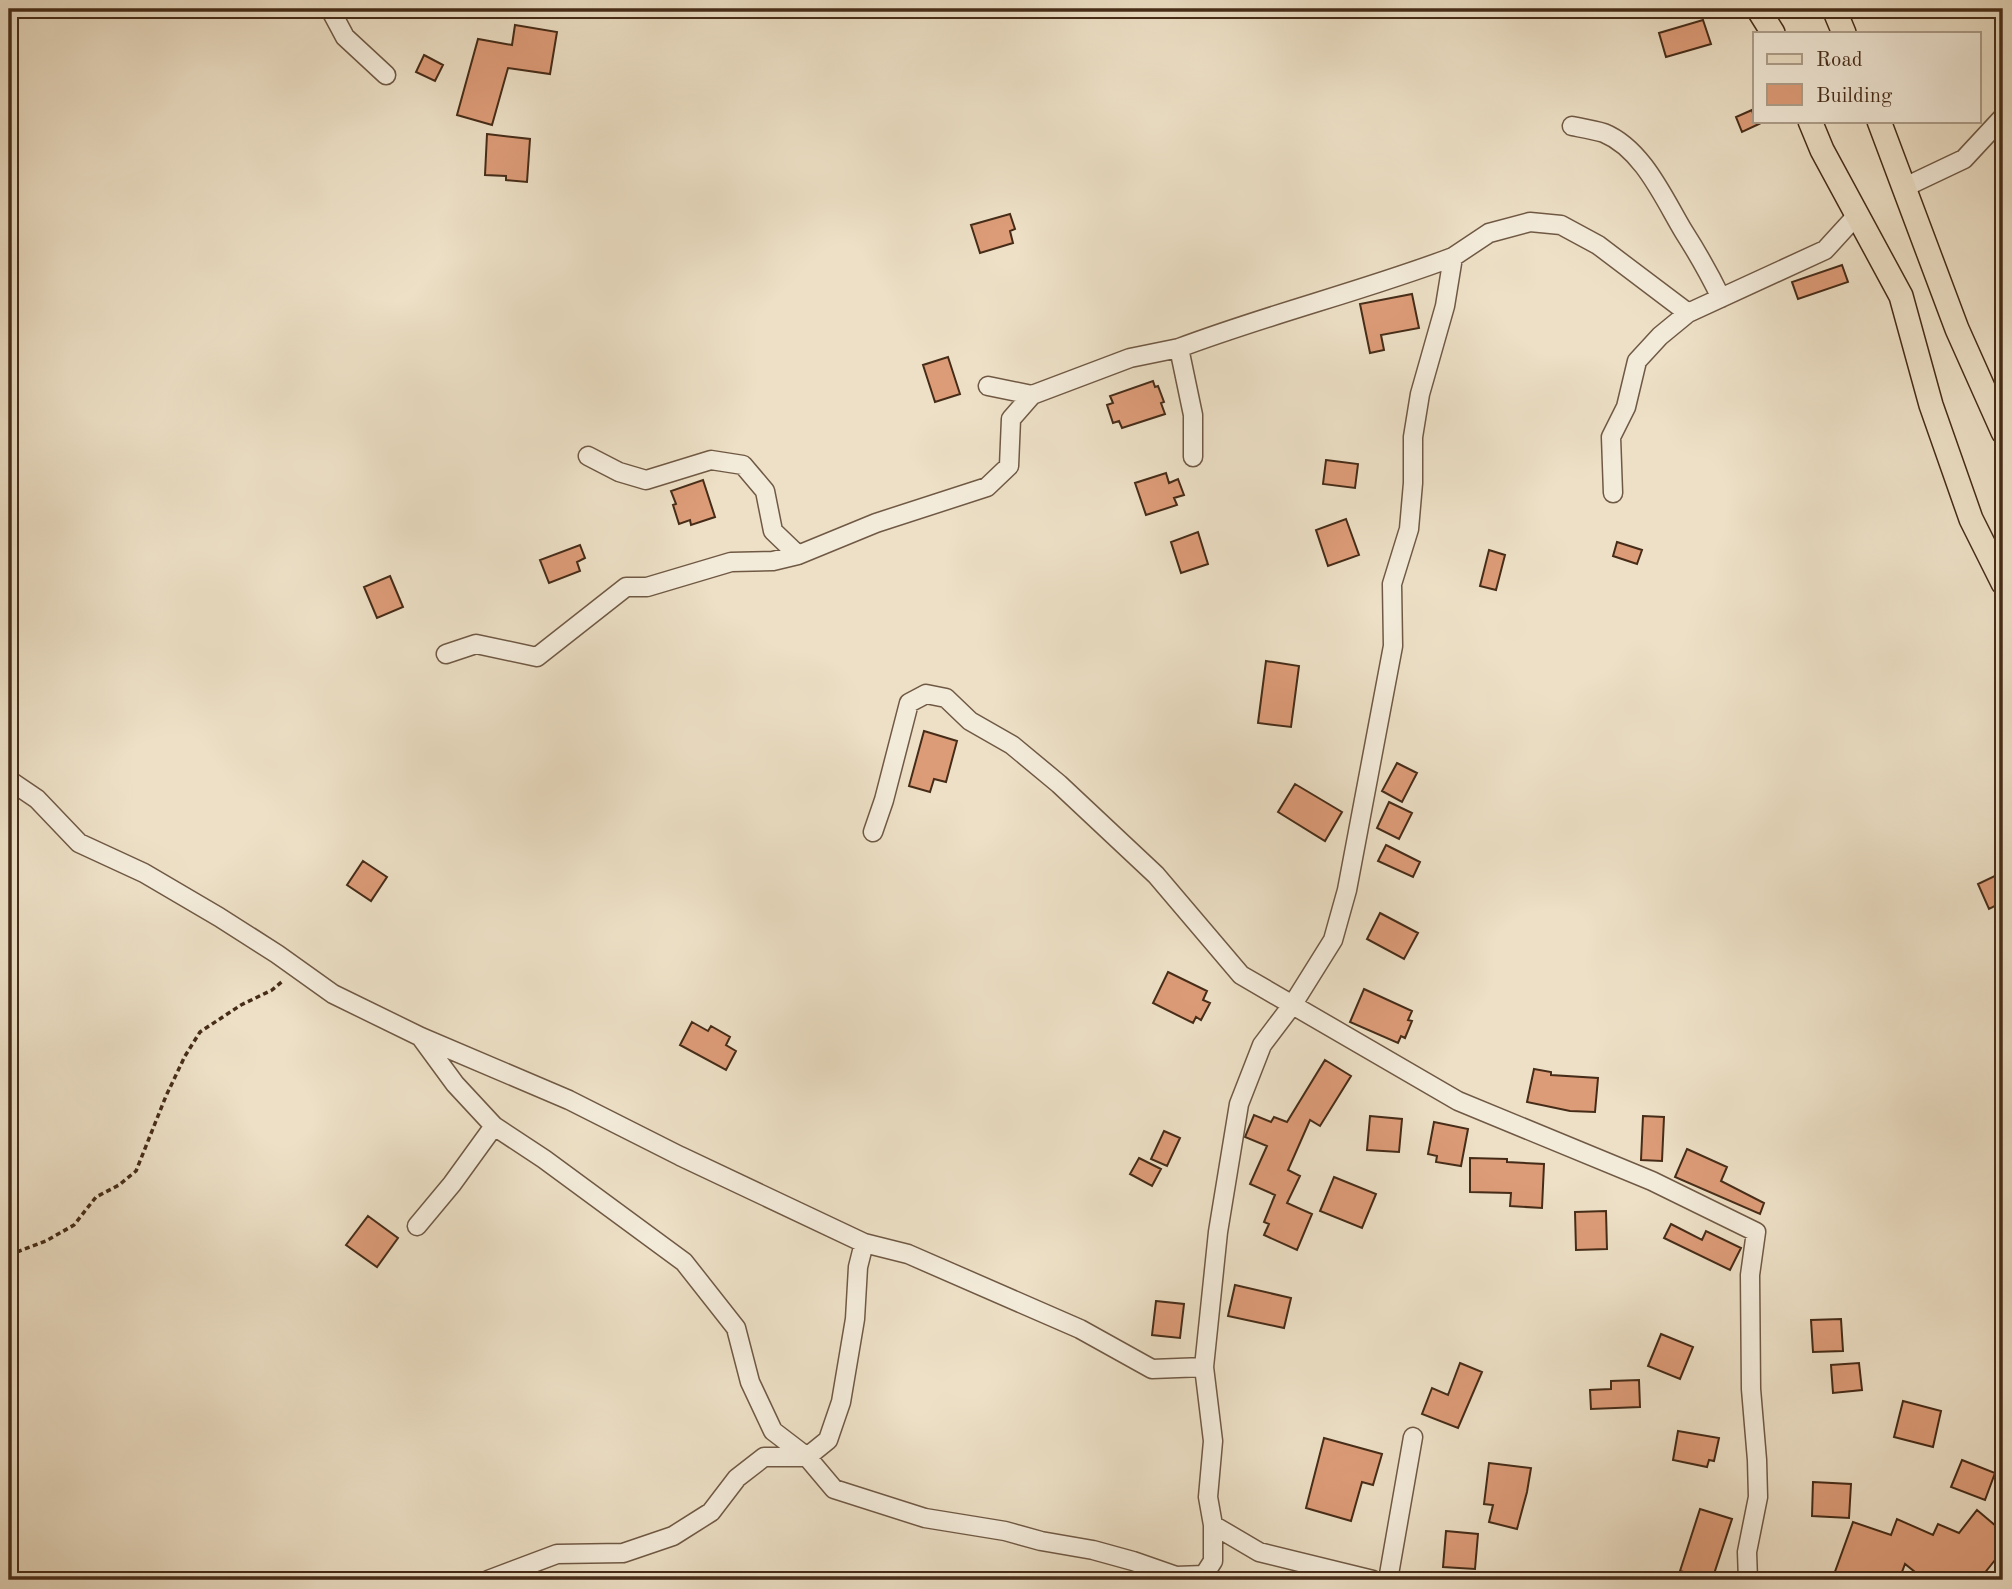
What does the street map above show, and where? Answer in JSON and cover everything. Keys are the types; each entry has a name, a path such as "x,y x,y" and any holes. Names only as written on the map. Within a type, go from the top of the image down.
{"main road":[{"path":"1758,9 1772,32"},
{"path":"1834,9 1844,32"},
{"path":"1810,122 1822,150 1901,296 1931,405 1967,506 2003,583"},
{"path":"1879,122 1957,328 2003,432"}],"street":[{"path":"330,9 345,37 386,75"},
{"path":"1905,187 1965,159 2003,117"},
{"path":"1572,126 1604,134 1640,162 1665,196 1707,267 1721,298"},
{"path":"1613,493 1611,437 1626,407 1637,361 1660,336 1688,313 1825,250 1857,215"},
{"path":"446,654 476,644 537,657 626,587 648,587 731,562 773,561 798,555 876,523 988,487 1009,466 1011,419 1032,395 1130,358 1179,348 1388,281 1453,257 1489,233 1530,222 1561,225 1598,245 1688,313"},
{"path":"421,1037 455,1084 494,1126 544,1159 684,1262 736,1328 750,1382 773,1431 807,1457 834,1489 925,1518 1005,1531 1041,1541 1093,1550 1175,1576 1204,1575 1213,1560 1213,1525 1208,1497 1213,1441 1204,1367 1218,1232 1239,1104 1262,1045 1293,1004 1333,940 1347,890 1393,646 1392,584 1409,529 1413,437 1420,394 1445,306 1453,257"},
{"path":"1179,348 1193,415 1193,457"},
{"path":"988,386 1032,395"},
{"path":"588,456 619,472 646,480 711,460 743,465 765,491 773,531 798,555"},
{"path":"873,832 909,703 926,694 946,698 970,721 1012,745 1049,776 1156,875 1241,975 1458,1101 1651,1181 1756,1232 1750,1275 1751,1389 1758,1460 1758,1497 1747,1552 1748,1580"},
{"path":"9,780 37,799 79,843 144,873 219,917 333,994 421,1037 569,1100 864,1243 908,1254 1080,1329 1152,1369 1204,1367"},
{"path":"417,1226 452,1184 494,1126"},
{"path":"488,1580 557,1554 622,1553 673,1536 711,1512 737,1478 764,1457 807,1457 828,1440 841,1402 855,1319 858,1266 864,1243"},
{"path":"1388,1580 1413,1437"},
{"path":"1213,1525 1259,1552 1373,1580"}],"path":[{"path":"9,1255 46,1241 74,1225 96,1198 136,1171 166,1096 200,1032 242,1005 272,990 297,968"}],"building":[{"path":"1703,20 1711,44 1666,57 1659,33"},
{"path":"515,25 557,32 550,74 508,68 492,125 457,115 478,39 512,45"},
{"path":"424,55 443,65 435,81 416,72"},
{"path":"1752,110 1753,122 1759,124 1742,132 1736,117"},
{"path":"487,134 530,139 527,182 506,180 506,176 485,175"},
{"path":"1010,214 1015,229 1010,231 1013,243 980,253 971,225"},
{"path":"1842,265 1848,282 1798,299 1792,282"},
{"path":"1412,294 1419,328 1381,335 1384,350 1370,353 1360,304"},
{"path":"948,357 960,394 935,402 923,365"},
{"path":"1153,381 1155,387 1158,386 1164,402 1161,403 1165,414 1122,428 1119,421 1113,423 1107,405 1113,403 1110,396"},
{"path":"1326,460 1358,464 1355,488 1323,484"},
{"path":"1166,473 1169,483 1178,479 1184,495 1174,498 1177,505 1146,515 1135,483"},
{"path":"703,480 715,517 691,525 690,520 679,524 671,491"},
{"path":"1346,519 1359,555 1328,566 1316,530"},
{"path":"1198,532 1208,564 1181,573 1171,542"},
{"path":"1617,542 1642,550 1637,564 1613,556"},
{"path":"580,545 585,558 577,562 580,571 549,583 540,560"},
{"path":"1489,550 1505,555 1496,590 1480,586"},
{"path":"390,576 403,607 377,618 364,587"},
{"path":"1266,661 1299,666 1291,727 1258,723"},
{"path":"924,731 957,741 946,782 934,779 930,792 909,786"},
{"path":"1397,763 1417,773 1402,802 1382,791"},
{"path":"1295,784 1342,812 1325,841 1278,812"},
{"path":"1389,802 1412,813 1399,839 1377,828"},
{"path":"1386,845 1420,862 1413,877 1378,861"},
{"path":"363,861 387,877 371,901 347,885"},
{"path":"2003,872 2003,902 1989,909 1978,884"},
{"path":"1380,913 1418,933 1404,959 1367,939"},
{"path":"1168,972 1207,991 1203,1000 1210,1003 1201,1020 1196,1017 1193,1023 1153,1003"},
{"path":"1364,989 1412,1011 1408,1020 1412,1021 1405,1038 1401,1036 1398,1043 1350,1022"},
{"path":"692,1022 708,1031 711,1026 730,1037 726,1045 736,1051 726,1070 680,1045"},
{"path":"1325,1060 1351,1076 1320,1126 1310,1120 1288,1170 1300,1176 1287,1203 1312,1214 1297,1250 1264,1235 1269,1224 1264,1222 1275,1195 1250,1184 1267,1146 1245,1137 1254,1115 1271,1122 1274,1117 1287,1122"},
{"path":"1534,1069 1551,1072 1551,1075 1598,1078 1595,1112 1570,1111 1527,1102"},
{"path":"1370,1116 1402,1119 1399,1152 1367,1150"},
{"path":"1643,1116 1664,1117 1662,1161 1641,1160"},
{"path":"1434,1122 1468,1129 1461,1166 1436,1162 1437,1156 1428,1154"},
{"path":"1164,1131 1180,1138 1167,1166 1151,1159"},
{"path":"1687,1149 1727,1167 1721,1181 1764,1203 1760,1214 1675,1177"},
{"path":"1139,1158 1161,1169 1152,1186 1130,1174"},
{"path":"1470,1158 1544,1164 1542,1208 1510,1206 1511,1193 1470,1192"},
{"path":"1334,1177 1376,1194 1362,1228 1320,1211"},
{"path":"1606,1211 1607,1249 1576,1250 1575,1212"},
{"path":"368,1216 398,1238 377,1267 346,1245"},
{"path":"1671,1224 1702,1240 1706,1231 1741,1248 1730,1270 1664,1238"},
{"path":"1235,1285 1291,1298 1284,1328 1228,1316"},
{"path":"1156,1301 1184,1304 1180,1338 1152,1335"},
{"path":"1841,1319 1843,1351 1813,1352 1811,1320"},
{"path":"1661,1334 1693,1347 1680,1379 1648,1366"},
{"path":"1460,1363 1482,1372 1458,1428 1422,1414 1432,1388 1448,1395"},
{"path":"1859,1363 1862,1390 1833,1393 1831,1365"},
{"path":"1639,1380 1640,1407 1591,1409 1590,1390 1611,1389 1611,1381"},
{"path":"1903,1401 1941,1411 1933,1447 1894,1437"},
{"path":"1678,1431 1719,1438 1714,1461 1709,1460 1707,1467 1673,1460"},
{"path":"1324,1438 1382,1454 1373,1485 1362,1482 1351,1521 1306,1508"},
{"path":"1962,1460 1995,1473 1985,1500 1951,1487"},
{"path":"1489,1463 1531,1468 1517,1529 1489,1522 1493,1505 1484,1504"},
{"path":"1813,1482 1851,1484 1849,1518 1812,1516"},
{"path":"1700,1509 1732,1519 1712,1580 1680,1571"},
{"path":"1977,1510 2003,1532 2003,1550 1979,1580 1925,1580 1905,1564 1899,1580 1832,1580 1853,1522 1891,1535 1897,1519 1933,1535 1938,1524 1959,1533"},
{"path":"1446,1531 1478,1534 1475,1569 1443,1567"}]}
